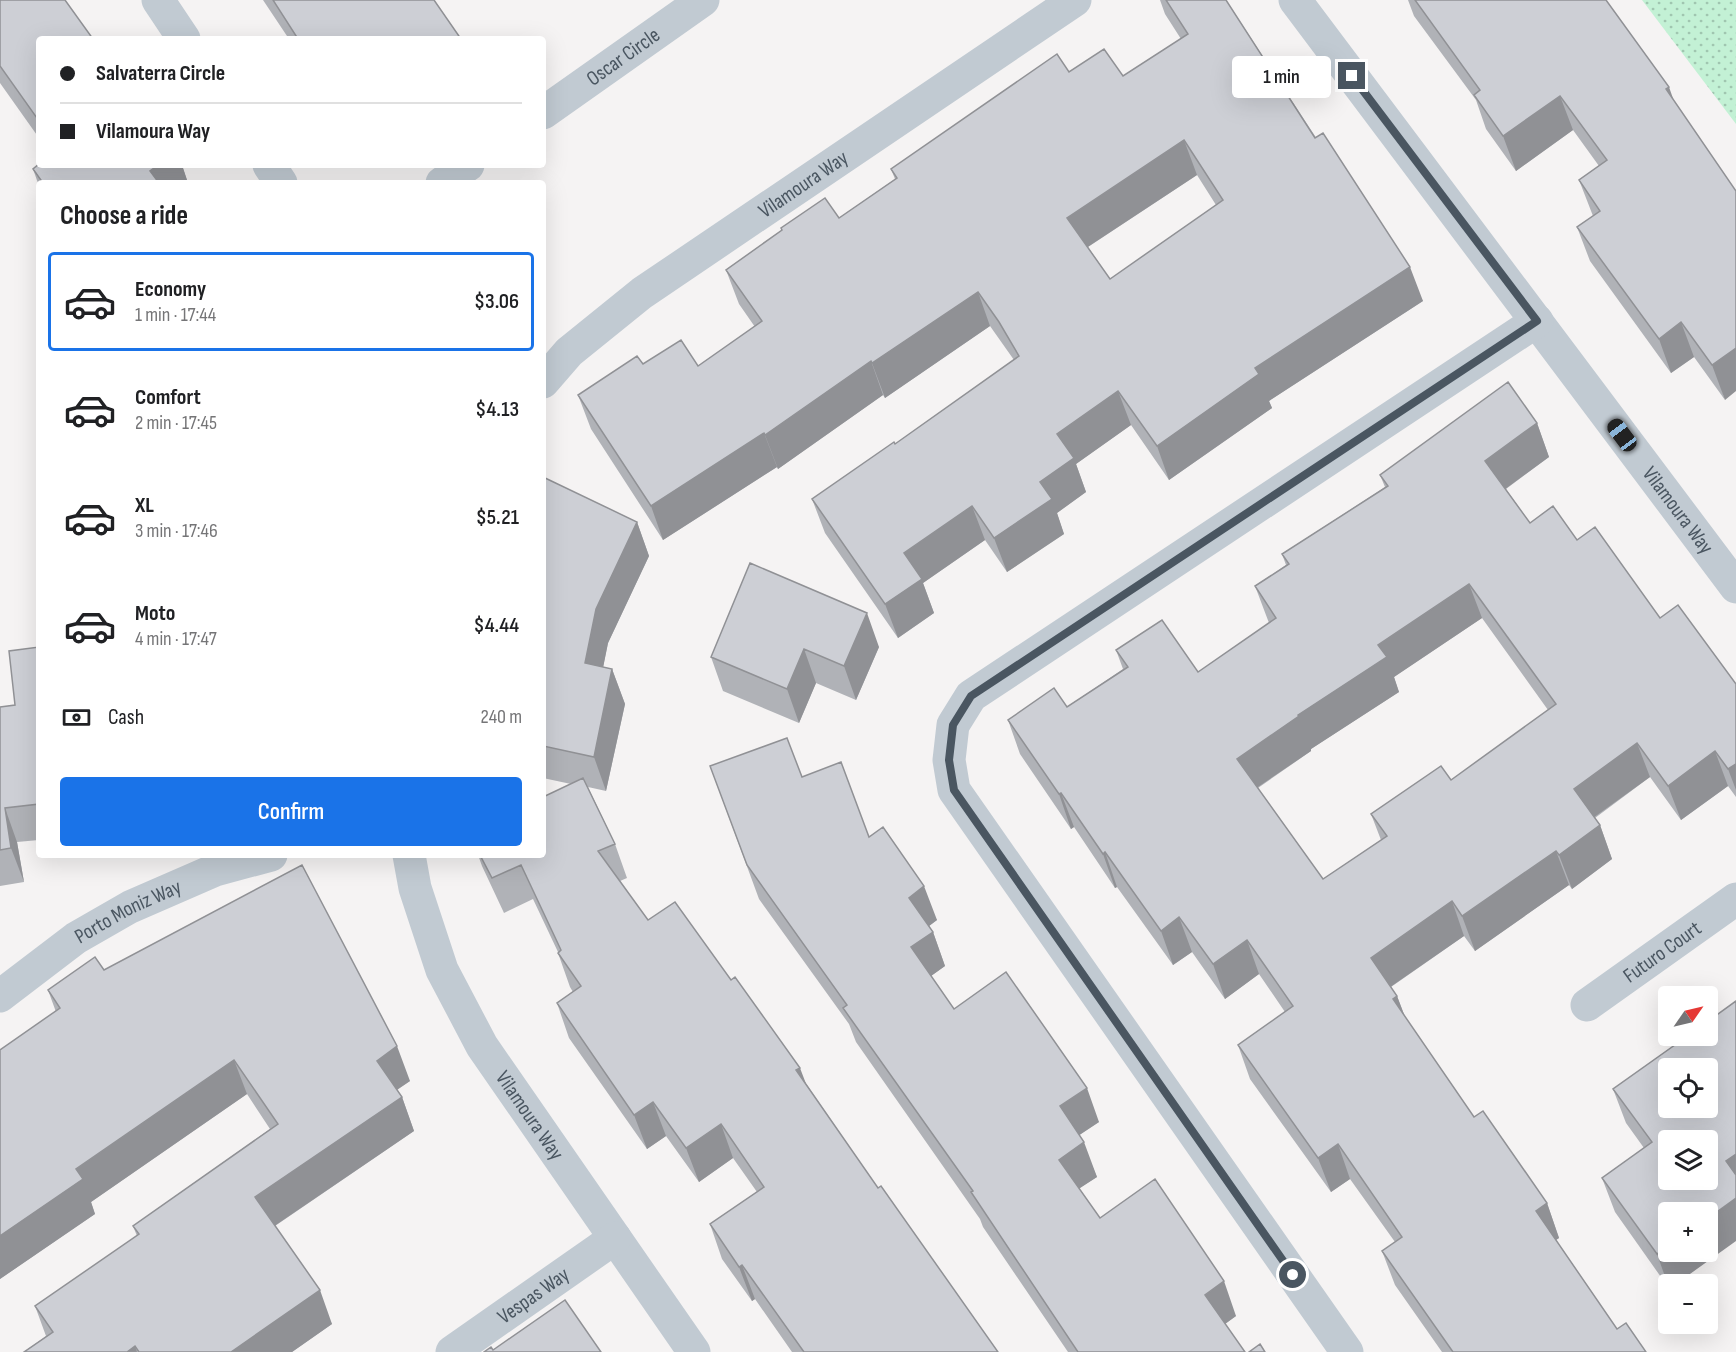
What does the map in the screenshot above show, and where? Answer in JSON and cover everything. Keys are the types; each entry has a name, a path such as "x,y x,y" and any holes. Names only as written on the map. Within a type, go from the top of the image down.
{"street":[{"path":"158,0 182,36"},
{"name":"Oscar Circle","path":"546,111 703,0"},
{"name":"Vilamoura Way","path":"546,379 569,352 642,293 1075,0"},
{"name":"Vilamoura Way","path":"1295,0 1736,587"},
{"path":"446,180 464,168"},
{"path":"1347,1352 954,790 949,760 953,725 971,696 1537,321"},
{"name":"Porto Moniz Way","path":"0,996 76,938 129,907 214,870 260,858"},
{"name":"Vilamoura Way","path":"410,858 415,888 442,970 477,1037 694,1352"},
{"name":"Futuro Court","path":"1587,1005 1736,899"},
{"name":"Vespas Way","path":"452,1352 615,1238"}],"green space":[{"path":"1642,0 1736,0 1736,124"}],"building":[{"path":"0,0 65,0 91,36 36,36 36,117 0,66"},
{"path":"273,0 434,0 459,36 296,36"},
{"path":"1166,0 1226,0 1315,138 1323,133 1410,267 1255,368 1259,374 1157,446 1118,391 1057,434 1074,458 1040,482 1052,499 994,538 972,506 904,553 922,579 885,604 812,499 894,442 895,444 1019,356 978,292 872,363 871,361 765,435 764,433 651,506 578,395 637,356 643,364 681,340 698,366 762,321 726,270 825,198 839,218 897,178 891,169 1057,54 1069,72 1104,49 1123,76 1188,34","holes":["1184,140 1223,200 1110,279 1067,218"]},
{"path":"1415,0 1606,0 1669,87 1666,89 1736,191 1736,348 1712,365 1681,322 1659,339 1577,227 1600,211 1579,180 1607,160 1560,96 1503,136 1474,95 1480,90"},
{"path":"36,166 154,168 150,171 157,180 41,180 33,169"},
{"path":"1508,382 1537,423 1485,461 1530,523 1553,506 1577,540 1595,527 1660,618 1678,605 1736,684 1736,764 1728,769 1715,751 1668,786 1637,743 1574,789 1600,825 1559,855 1556,851 1462,916 1452,901 1371,958 1397,996 1393,999 1474,1117 1483,1111 1547,1203 1536,1211 1617,1329 1626,1323 1646,1352 1453,1352 1382,1251 1402,1237 1338,1144 1318,1158 1238,1045 1293,1006 1247,940 1213,964 1179,917 1161,931 1105,852 1103,854 1061,793 1059,794 1008,720 1054,688 1067,707 1128,667 1116,650 1162,620 1198,672 1276,618 1255,586 1289,564 1282,554 1388,486 1380,475","holes":["1469,584 1556,704 1451,780 1441,766 1371,814 1387,836 1323,879 1237,759 1298,715 1387,657 1378,645"]},
{"path":"546,478 637,522 596,609 585,663 612,669 594,757 546,747"},
{"path":"750,563 867,613 844,666 804,649 787,689 711,657"},
{"path":"36,647 36,804 5,808 11,848 0,850 0,707 15,705 9,651"},
{"path":"787,738 802,777 841,762 869,837 883,827 924,886 909,898 933,932 911,947 954,1009 1006,972 1087,1088 1060,1106 1084,1142 1059,1160 1100,1218 1155,1179 1224,1281 1205,1295 1245,1352 1078,1352 971,1192 973,1191 843,1008 847,1005 747,865 710,766"},
{"path":"583,778 615,844 598,851 648,920 675,902 731,980 735,977 800,1068 796,1070 878,1188 881,1186 998,1352 804,1352 742,1265 739,1267 710,1224 764,1187 721,1124 686,1148 653,1102 634,1115 557,1003 581,986 558,953 561,950 521,865 492,878 482,858 546,858 546,796"},
{"path":"302,865 397,1046 377,1061 402,1097 255,1197 320,1290 231,1352 139,1352 135,1346 127,1352 24,1352 53,1332 35,1306 139,1234 133,1226 278,1124 234,1060 76,1169 83,1179 0,1236 0,1050 60,1008 48,990 95,957 104,970"},
{"path":"1736,1001 1736,1154 1726,1161 1736,1175 1736,1198 1718,1211 1718,1202 1658,1202 1657,1254 1602,1178 1652,1142 1613,1089 1674,1046 1718,1046 1718,1014"},
{"path":"565,1300 601,1352 484,1352 491,1347 493,1350"},
{"path":"1260,1344 1265,1352 1249,1352"}],"route":[{"path":"1293,1275 954,790 949,760 953,725 971,696 1537,321 1352,76"}]}
